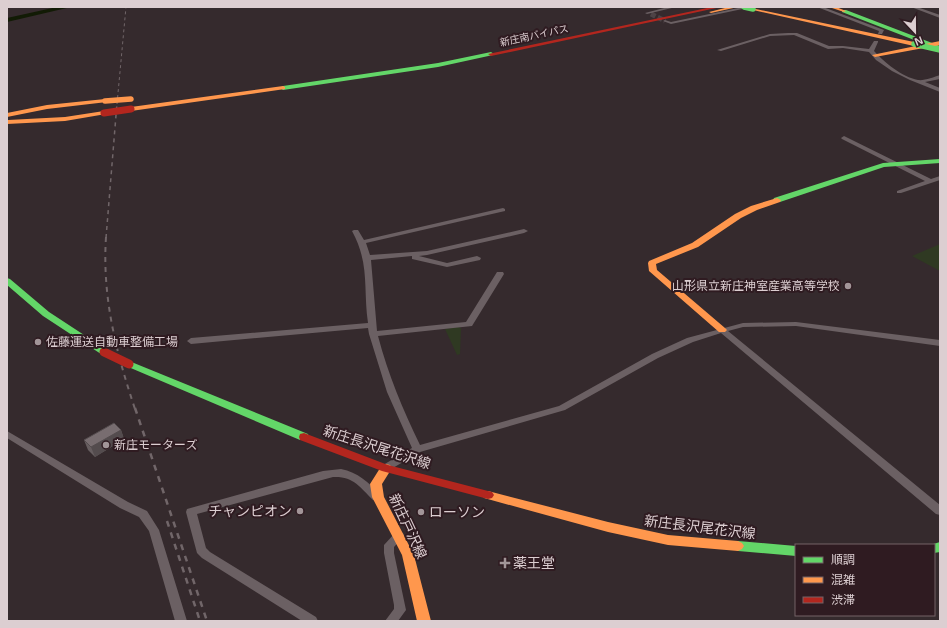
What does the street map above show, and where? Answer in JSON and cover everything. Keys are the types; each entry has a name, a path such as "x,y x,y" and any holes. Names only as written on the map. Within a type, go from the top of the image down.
{"main road":[{"path":"512,51 693,7"},
{"path":"512,51 719,7"},
{"path":"512,51 736,7"},
{"path":"832,7 938,46"},
{"path":"750,8 914,44 938,46"},
{"path":"873,53 938,46"},
{"name":"新庄南バイパス","path":"351,79 512,51"},
{"path":"7,115 47,107 351,79"},
{"path":"7,122 65,119 351,79"},
{"path":"722,330 653,271 651,266 652,263 695,245 738,216 754,208 866,170 897,164 940,161"},
{"name":"新庄長沢尾花沢線","path":"7,281 46,314 104,352 276,427 386,468 608,527 668,540 795,551"},
{"name":"新庄戸沢線","path":"386,468 376,484 378,497 399,536 414,573 424,621"}],"street":[{"path":"651,14 647,12 674,7"},
{"path":"819,7 882,30 880,33"},
{"path":"913,7 940,17"},
{"path":"666,21 671,23 750,8"},
{"path":"719,50 770,35 795,34 828,48 847,47 873,53 891,69 940,90"},
{"path":"873,53 876,42"},
{"path":"920,82 940,77"},
{"path":"844,138 930,181"},
{"path":"899,192 940,178"},
{"path":"363,242 503,210"},
{"path":"356,231 363,242 366,258 373,330 398,411 417,449"},
{"path":"366,258 411,255 524,231"},
{"path":"411,255 447,265 477,258"},
{"path":"191,341 469,324 500,274"},
{"path":"386,468 417,449 562,408 655,356 690,340 743,325 796,324 940,343"},
{"path":"722,330 940,511"},
{"path":"7,434 124,505 143,514 154,530 181,621"},
{"path":"312,621 206,555 201,550 191,512 323,475 342,472 349,474 378,497"},
{"path":"391,621 400,610 400,605 388,553 389,545 399,536"}],"green space":[{"path":"940,244 940,271 912,256"},
{"path":"461,328 460,354 457,355 445,329"}],"building":[{"path":"114,423 121,430 91,447 84,440"}],"waterway":[{"path":"7,20 67,7"}],"tunnel":[{"path":"651,14 665,21"}],"railway":[{"path":"117,104 126,7"},
{"path":"106,238 117,103"},
{"path":"106,237 105,259 108,303 116,345 135,409"},
{"path":"135,408 207,621"},
{"path":"167,521 200,621"}],"traffic: fast":[{"path":"744,7 753,9"},
{"path":"844,11 940,48"},
{"path":"914,44 940,50"},
{"path":"283,88 438,65 491,54"},
{"path":"777,200 883,165 940,161"},
{"path":"7,281 46,314 104,352"},
{"path":"129,364 304,437"},
{"path":"738,546 795,551"},
{"path":"935,548 940,547"}],"traffic: slow":[{"path":"711,12 736,7"},
{"path":"831,7 844,11"},
{"path":"753,9 914,44"},
{"path":"875,55 940,43"},
{"path":"131,109 283,88"},
{"path":"105,101 131,99"},
{"path":"7,115 47,107 105,101"},
{"path":"8,122 65,119 104,113"},
{"path":"722,330 653,271 652,263 695,245 738,216 754,208 777,200"},
{"path":"386,468 376,484 378,497 408,555 424,621"},
{"path":"488,495 608,527 668,540 738,546"}],"traffic: jam":[{"path":"491,54 719,7"},
{"path":"104,113 131,109"},
{"path":"104,352 129,364"},
{"path":"304,437 386,468 488,495"}],"place":[{"name":"山形県立新庄神室産業高等学校","path":"848,286"},
{"name":"佐藤運送自動車整備工場","path":"38,342"},
{"name":"新庄モーターズ","path":"106,445"},
{"name":"チャンピオン","path":"300,511"},
{"name":"ローソン","path":"421,512"},
{"name":"薬王堂","path":"505,563"}]}
